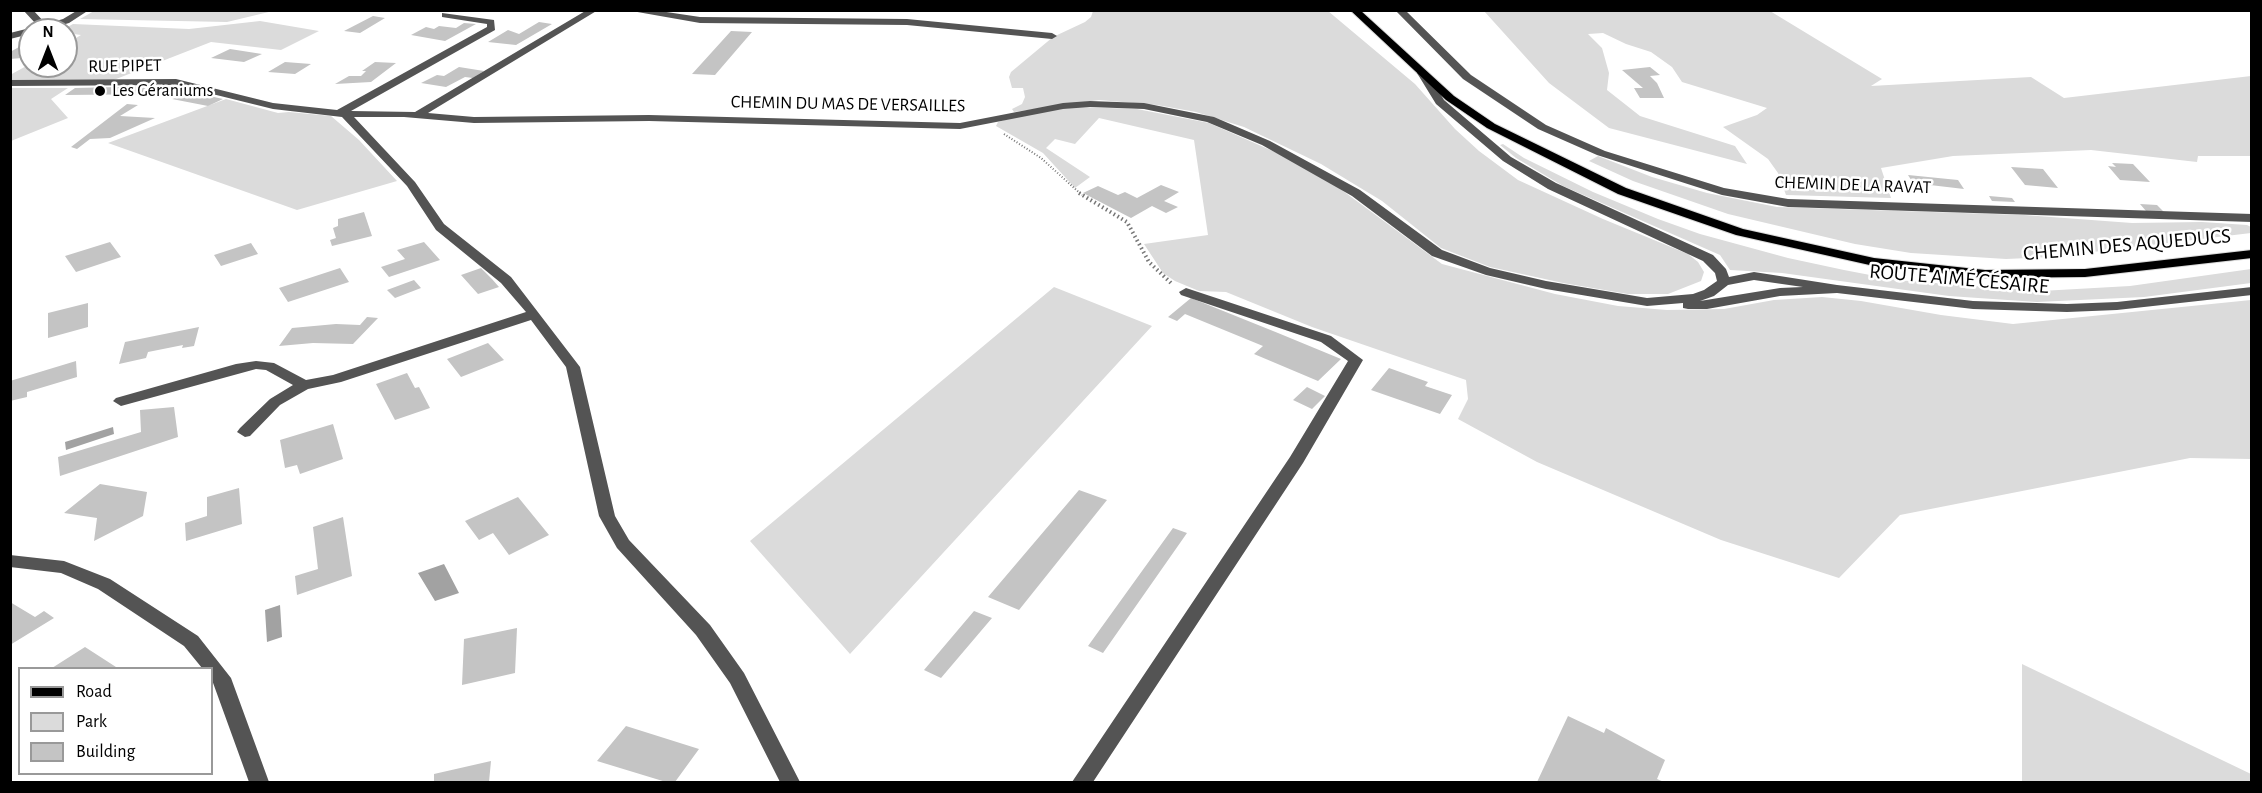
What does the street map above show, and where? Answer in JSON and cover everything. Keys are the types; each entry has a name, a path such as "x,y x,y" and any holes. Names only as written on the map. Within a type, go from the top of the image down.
{"main road":[{"name":"CHEMIN DES AQUEDUCS","path":"1354,10 1450,98 1491,126 1593,178 1695,218 1751,235 1825,253 1912,267 2013,275 2085,273 2252,254"}],"street":[{"path":"71,18 85,10"},
{"path":"417,115 594,10"},
{"path":"630,10 700,20 907,22 1052,36"},
{"name":"CHEMIN DE LA RAVAT","path":"1399,10 1467,77 1542,127 1601,153 1722,191 1788,203 2252,218"},
{"path":"445,15 491,22 492,28 343,113 411,184 440,227 506,280 573,367 607,516 622,544 703,630 736,678 790,783"},
{"path":"1422,73 1440,102 1507,159 1552,186 1708,258 1721,272 1724,282"},
{"name":"RUE PIPET","path":"10,83 176,82 273,106 343,113"},
{"name":"CHEMIN DU MAS DE VERSAILLES","path":"343,113 417,115 474,120 649,118 960,126 982,123 1028,111 1090,104 1144,106 1209,119 1284,152 1356,193 1437,253 1486,271 1625,299 1664,302 1695,298 1709,293 1724,282 1739,278 1767,276 1837,289"},
{"name":"ROUTE AIMÉ CÉSAIRE","path":"1664,302 1707,305 1780,292 1837,289 1974,305 2067,308 2117,306 2252,291"},
{"path":"1082,783 1297,459 1356,360 1326,339 1186,292"},
{"path":"245,432 275,402 304,385 336,379 534,314"},
{"path":"121,401 241,367 256,365 269,366 304,385"},
{"path":"10,561 64,567 104,585 191,641 212,667"},
{"path":"213,668 221,678 259,783"}],"path":[{"path":"982,123 1031,150 1076,191 1127,222 1149,262 1160,275 1186,292"}],"green space":[{"path":"94,11 273,11 227,22 80,19"},
{"path":"1093,11 1328,11 1415,84 1455,129 1479,151 1518,180 1603,219 1688,254 1698,262 1704,272 1701,281 1668,294 1628,294 1490,267 1441,248 1382,201 1321,164 1244,127 1196,112 1157,105 1099,100 1014,112 1012,109 1022,104 1025,97 1023,88 1012,88 1009,77 1011,72 1053,37 1085,22 1091,17"},
{"path":"1484,11 1770,11 1882,79 1871,86 2031,77 2064,98 2251,76 2251,156 2198,156 2197,162 2091,150 1953,156 1881,168 1891,198 1786,195 1778,173 1768,159 1723,127 1757,115 1767,108 1682,82 1672,67 1651,52 1603,33 1588,34 1602,48 1609,73 1607,90 1640,116 1735,146 1747,164 1609,128 1549,83"},
{"path":"260,21 319,31 281,50 211,42 111,81 22,82 11,80 10,75 18,71 18,78 78,78 78,37 81,35 78,35 78,24 189,29"},
{"path":"11,88 68,88 51,99 68,118 11,141"},
{"path":"226,99 278,113 331,116 359,140 397,181 297,210 108,143"},
{"path":"1078,107 1137,109 1209,123 1300,163 1335,185 1442,264 1555,294 1618,306 1667,310 1724,309 1774,300 1822,297 2013,324 2251,300 2251,459 2190,458 1900,515 1839,578 1721,540 1537,462 1458,419 1468,399 1466,380 1312,327 1226,292 1199,291 1175,281 1163,273 1144,244 1208,235 1194,140 1099,118 1075,144 1055,139 1046,148 1090,177 1075,188 1043,153 996,126 998,122 1008,119 1044,111"},
{"path":"1503,144 1524,158 1593,192 1700,234 1788,258 1896,280 2041,291 2130,286 2251,269 2251,283 2144,297 2037,302 1949,296 1782,273 1730,270 1720,255 1563,186 1516,158 1500,145"},
{"path":"1598,156 1652,177 1707,193 1777,207 2024,215 2132,223 2202,222 2247,225 2251,227 2251,233 2051,257 2006,259 1911,253 1855,244 1728,214 1633,181 1589,161"},
{"path":"1054,287 1152,326 850,654 750,541"},
{"path":"2022,664 2251,774 2251,782 2022,782"}],"shaded area":[{"path":"113,427 114,434 66,450 65,442"},
{"path":"444,564 459,593 435,601 418,573"},
{"path":"280,605 282,637 267,642 265,610"}],"building":[{"path":"373,16 385,18 360,33 344,31"},
{"path":"539,22 552,24 516,45 488,42 508,30 519,34"},
{"path":"464,23 476,24 445,41 411,35 426,27 456,28"},
{"path":"731,31 752,32 715,75 692,74"},
{"path":"18,48 18,58 10,59 10,52"},
{"path":"230,49 262,54 244,62 211,58"},
{"path":"285,62 311,64 295,74 268,72"},
{"path":"375,62 396,63 371,82 335,84 349,76 361,76 366,71 362,71"},
{"path":"459,67 484,71 473,78 465,77 446,87 421,83 437,75 444,76"},
{"path":"1650,67 1660,75 1650,76 1657,83 1664,98 1640,98 1634,88 1643,88 1622,70"},
{"path":"165,86 223,99 208,106 172,99 182,95 65,95 75,88"},
{"path":"127,104 138,105 120,116 155,118 110,138 90,139 77,149 71,147"},
{"path":"2112,163 2133,164 2150,182 2120,180 2108,166 2116,167"},
{"path":"2011,167 2043,169 2058,188 2025,185"},
{"path":"1908,175 1958,180 1964,189 1913,183"},
{"path":"1161,185 1179,192 1164,201 1178,207 1166,213 1152,206 1131,218 1083,193 1098,186 1118,195 1125,192 1137,198"},
{"path":"1989,196 2012,198 2015,202 1992,201"},
{"path":"2140,204 2157,205 2164,212 2146,211"},
{"path":"364,212 372,236 332,246 330,240 336,238 333,228 338,226 338,219"},
{"path":"110,242 121,257 76,272 65,256"},
{"path":"424,242 440,260 389,277 381,267 405,259 397,250"},
{"path":"251,243 258,254 221,266 214,255"},
{"path":"340,268 349,282 288,302 279,288"},
{"path":"481,268 499,287 478,294 461,275"},
{"path":"414,280 421,288 395,298 387,290"},
{"path":"1191,298 1341,359 1318,381 1254,354 1263,346 1185,314 1177,321 1168,317"},
{"path":"88,303 88,327 48,338 48,313"},
{"path":"367,317 378,318 353,344 313,343 279,346 292,328 336,324 360,325"},
{"path":"199,327 194,346 182,348 183,345 148,352 146,358 119,364 125,342"},
{"path":"488,343 504,360 461,377 447,359"},
{"path":"76,361 77,377 27,392 27,397 10,401 10,381"},
{"path":"1389,368 1428,382 1425,386 1452,395 1440,414 1371,390"},
{"path":"407,373 415,388 419,387 430,408 395,420 376,384"},
{"path":"1307,387 1325,396 1312,409 1293,400"},
{"path":"174,407 178,437 60,476 58,457 141,432 140,410"},
{"path":"333,424 343,459 300,474 297,465 285,468 280,440"},
{"path":"100,484 147,492 143,516 94,541 97,518 64,513"},
{"path":"239,488 242,524 186,541 185,523 207,516 207,497"},
{"path":"1079,490 1107,500 1019,610 988,597"},
{"path":"518,497 549,535 509,555 493,533 479,540 465,521"},
{"path":"343,517 352,576 297,595 295,576 318,569 313,527"},
{"path":"1173,528 1187,533 1103,653 1088,646"},
{"path":"10,602 35,617 44,611 54,618 10,645"},
{"path":"974,611 992,618 941,678 924,670"},
{"path":"517,628 515,673 462,685 464,639"},
{"path":"85,647 116,667 54,667"},
{"path":"1568,716 1604,733 1606,728 1665,760 1657,779 1664,782 1537,782"},
{"path":"626,726 699,749 675,782 666,782 597,761"},
{"path":"491,761 489,782 434,782 434,774"}],"place":[{"name":"Les Géraniums","path":"100,91"}]}
